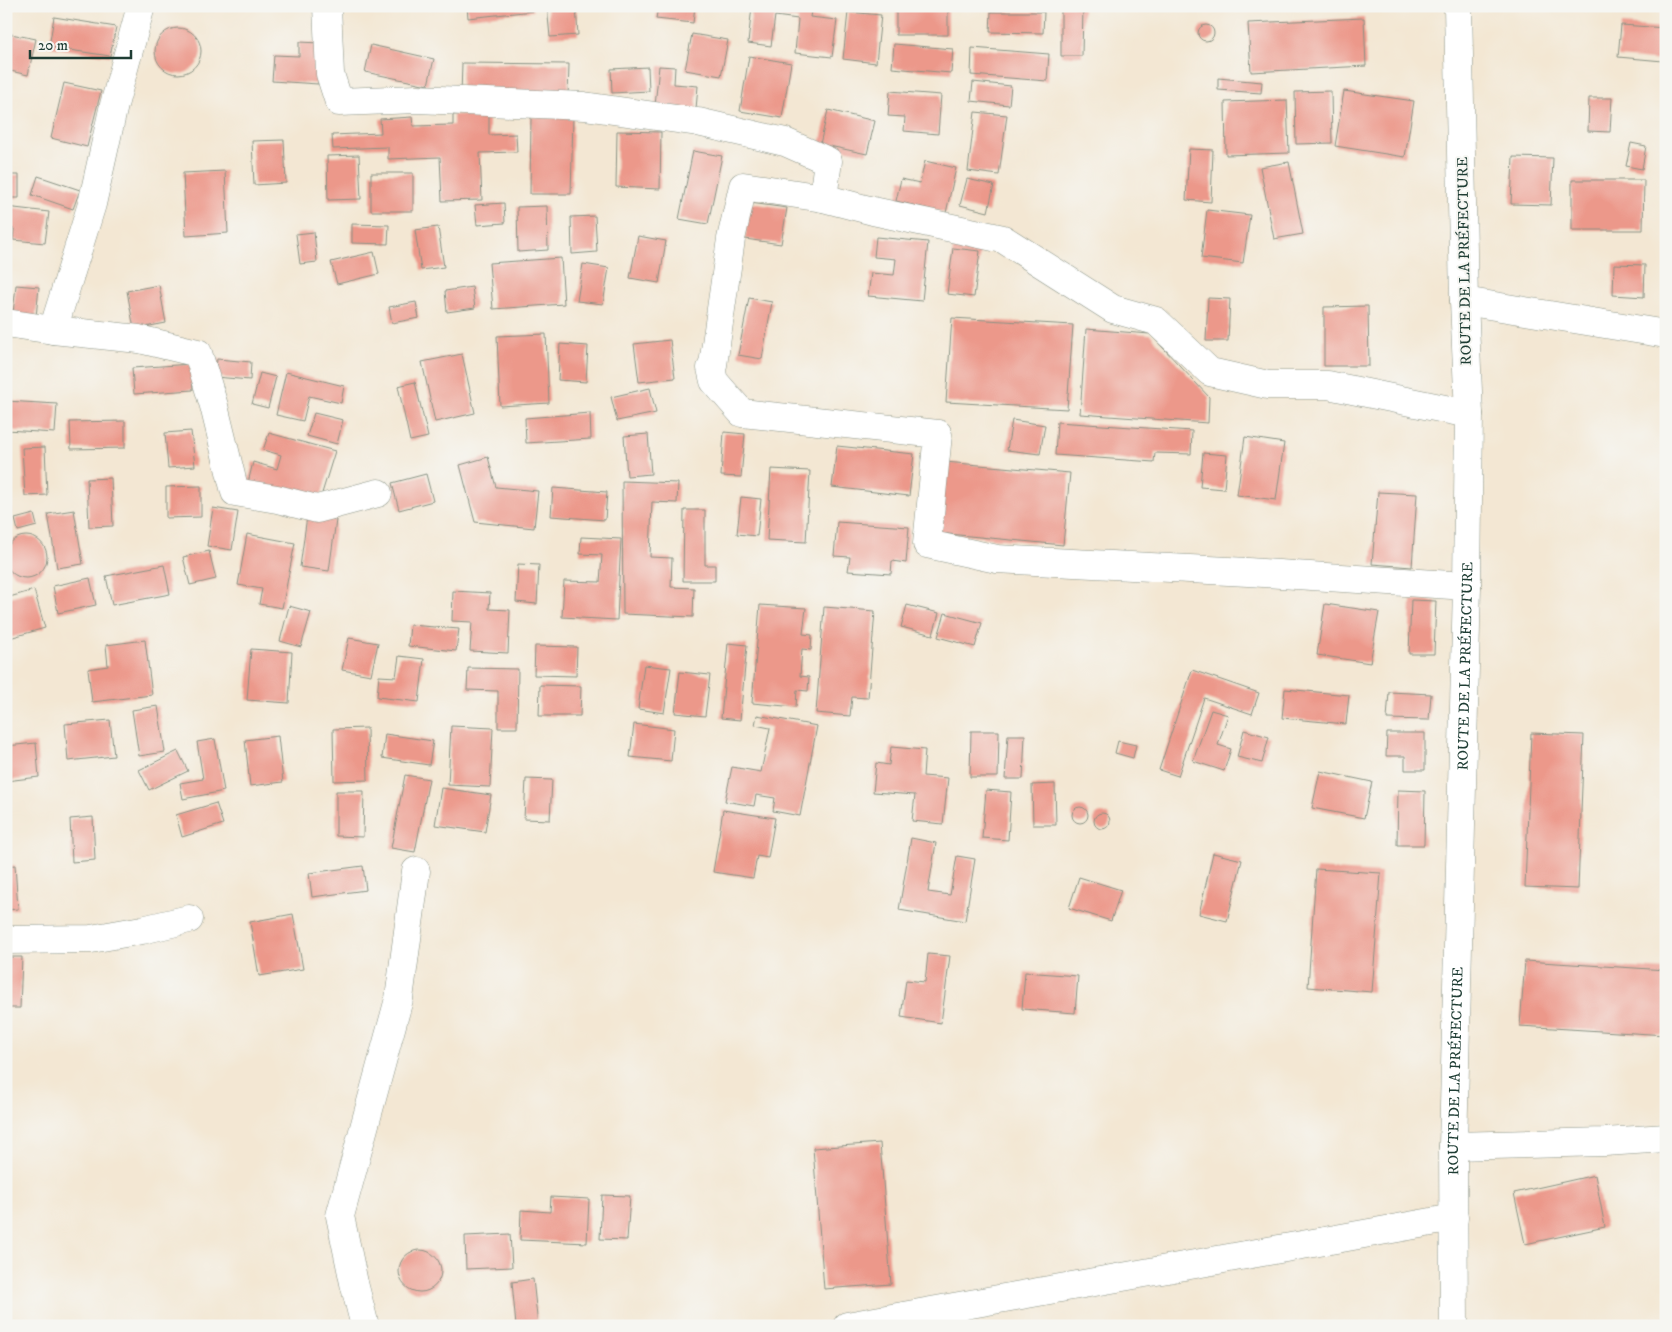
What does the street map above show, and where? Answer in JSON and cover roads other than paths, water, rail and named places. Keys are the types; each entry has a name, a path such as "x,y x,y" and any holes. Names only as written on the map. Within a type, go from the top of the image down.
{"street":[{"path":"53,330 92,204 114,104 142,6"},
{"path":"327,6 330,74 339,102 417,99 584,106 698,122 785,142 828,161 823,198"},
{"name":"ROUTE DE LA PRÉFECTURE","path":"1454,1326 1453,1146 1467,586 1468,414 1458,6"},
{"path":"1467,586 997,559 926,544 938,434 742,413 714,381 711,368 713,365 731,239 743,186 823,198 873,211 1003,239 1113,309 1156,321 1210,372 1268,385 1328,385 1468,414"},
{"path":"1464,301 1666,334"},
{"path":"6,323 139,339 198,353 214,406 235,492 277,499 317,509 378,493"},
{"path":"364,1326 340,1216 399,999 416,871"},
{"path":"6,940 91,939 142,930 189,918"},
{"path":"1453,1146 1605,1142 1666,1138"},
{"path":"847,1326 1454,1218"}]}
